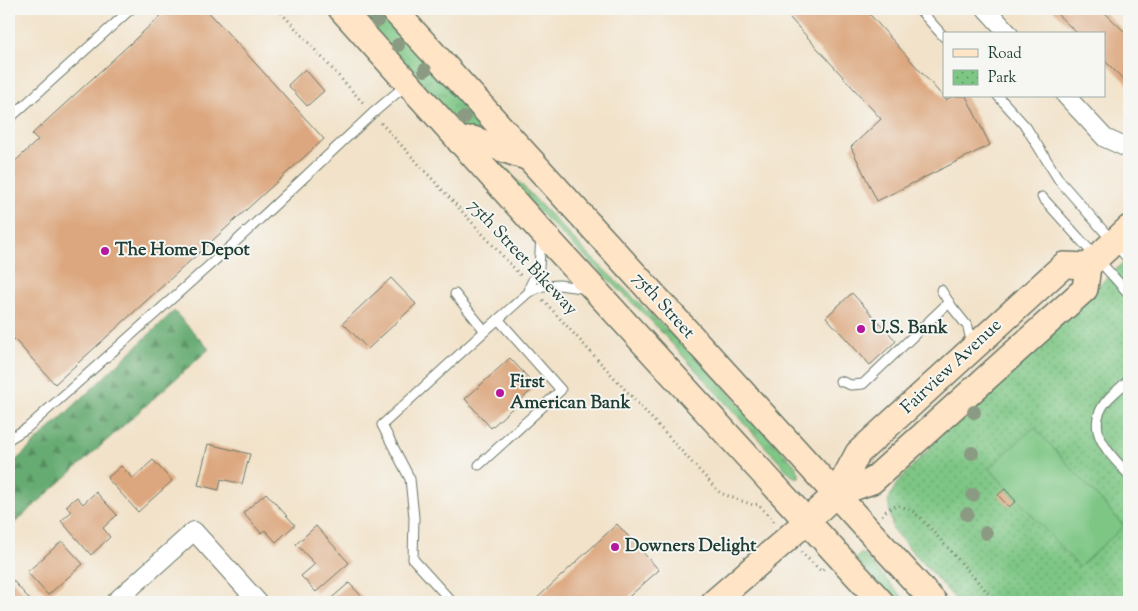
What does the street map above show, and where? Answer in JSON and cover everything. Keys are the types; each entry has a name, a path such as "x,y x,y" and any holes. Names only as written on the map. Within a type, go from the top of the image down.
{"main road":[{"path":"341,9 541,231 881,602"},
{"name":"75th Street","path":"393,9 934,602"},
{"path":"460,142 473,138 529,158"},
{"name":"Fairview Avenue","path":"836,494 872,481 1085,289 1111,251"},
{"name":"Fairview Avenue","path":"714,602 836,494 858,453 1064,265 1111,251"}],"street":[{"path":"986,9 1007,32"},
{"path":"1068,98 1105,138 1127,148 1129,147"},
{"path":"116,602 194,531 258,602"}],"lane":[{"path":"9,119 131,9"},
{"path":"919,9 943,36"},
{"path":"9,439 27,428 230,247 408,83"},
{"path":"1000,98 1026,127 1059,180 1111,251 1129,294"},
{"path":"1042,198 1111,251"},
{"path":"452,602 413,558 414,516 410,479 382,425 531,289 539,267 541,231"},
{"path":"531,289 543,286 560,286 596,290"},
{"path":"941,290 968,328 973,348"},
{"path":"455,294 485,331"},
{"path":"840,381 851,386 863,384 950,304"},
{"path":"479,465 561,390 498,319"},
{"path":"1129,380 1108,399 1097,418 1097,430 1103,443 1129,475"}],"path":[{"name":"75th Street Bikeway","path":"278,9 531,289 720,493 753,505 758,504"},
{"path":"888,508 898,506 909,508 921,518 996,602"}],"green space":[{"path":"354,9 380,9 497,136 462,128"},
{"path":"483,150 491,153 591,257 706,367 794,464 799,477 796,478 791,475 652,322 540,213"},
{"path":"1129,257 1129,602 958,602 893,530 888,501 891,494 897,483 948,428"},
{"path":"174,311 209,349 9,528 9,467"},
{"path":"1034,427 1124,526 1079,567 989,468"},
{"path":"862,553 907,602 894,602 855,559"}],"building":[{"name":"The Home Depot","path":"168,9 206,9 324,139 55,384 14,339 9,344 9,167 38,140 32,134"},
{"path":"782,9 865,9 943,98 946,100 950,98 967,98 990,145 877,201 851,147 881,119"},
{"path":"1052,9 1101,9 1129,36 1129,85 1106,62 1106,32 1076,32"},
{"path":"305,69 324,91 307,106 288,85"},
{"path":"391,278 416,304 368,349 343,323"},
{"name":"U.S. Bank","path":"852,293 896,341 870,365 826,317"},
{"name":"First American Bank","path":"510,358 536,386 491,428 465,399"},
{"path":"208,444 250,454 242,484 221,479 219,490 198,485"},
{"path":"153,460 172,481 138,512 107,478 121,466 133,478"},
{"path":"1005,489 1016,501 1009,507 998,495"},
{"path":"96,492 117,515 103,528 110,537 91,555 61,521 71,512 66,506 77,497 83,504"},
{"path":"266,493 295,525 276,542 265,530 261,533 243,513"},
{"name":"Downers Delight","path":"617,524 659,570 623,602 592,602 590,600 588,602 533,602"},
{"path":"316,526 349,563 316,592 301,576 315,564 296,544"},
{"path":"62,541 83,564 48,595 27,572"},
{"path":"9,576 32,602 9,602"},
{"path":"349,583 367,602 327,602"}],"place":[{"name":"The Home Depot","path":"105,251"},
{"name":"U.S. Bank","path":"861,329"},
{"name":"First American Bank","path":"500,393"},
{"name":"Downers Delight","path":"615,547"}]}
